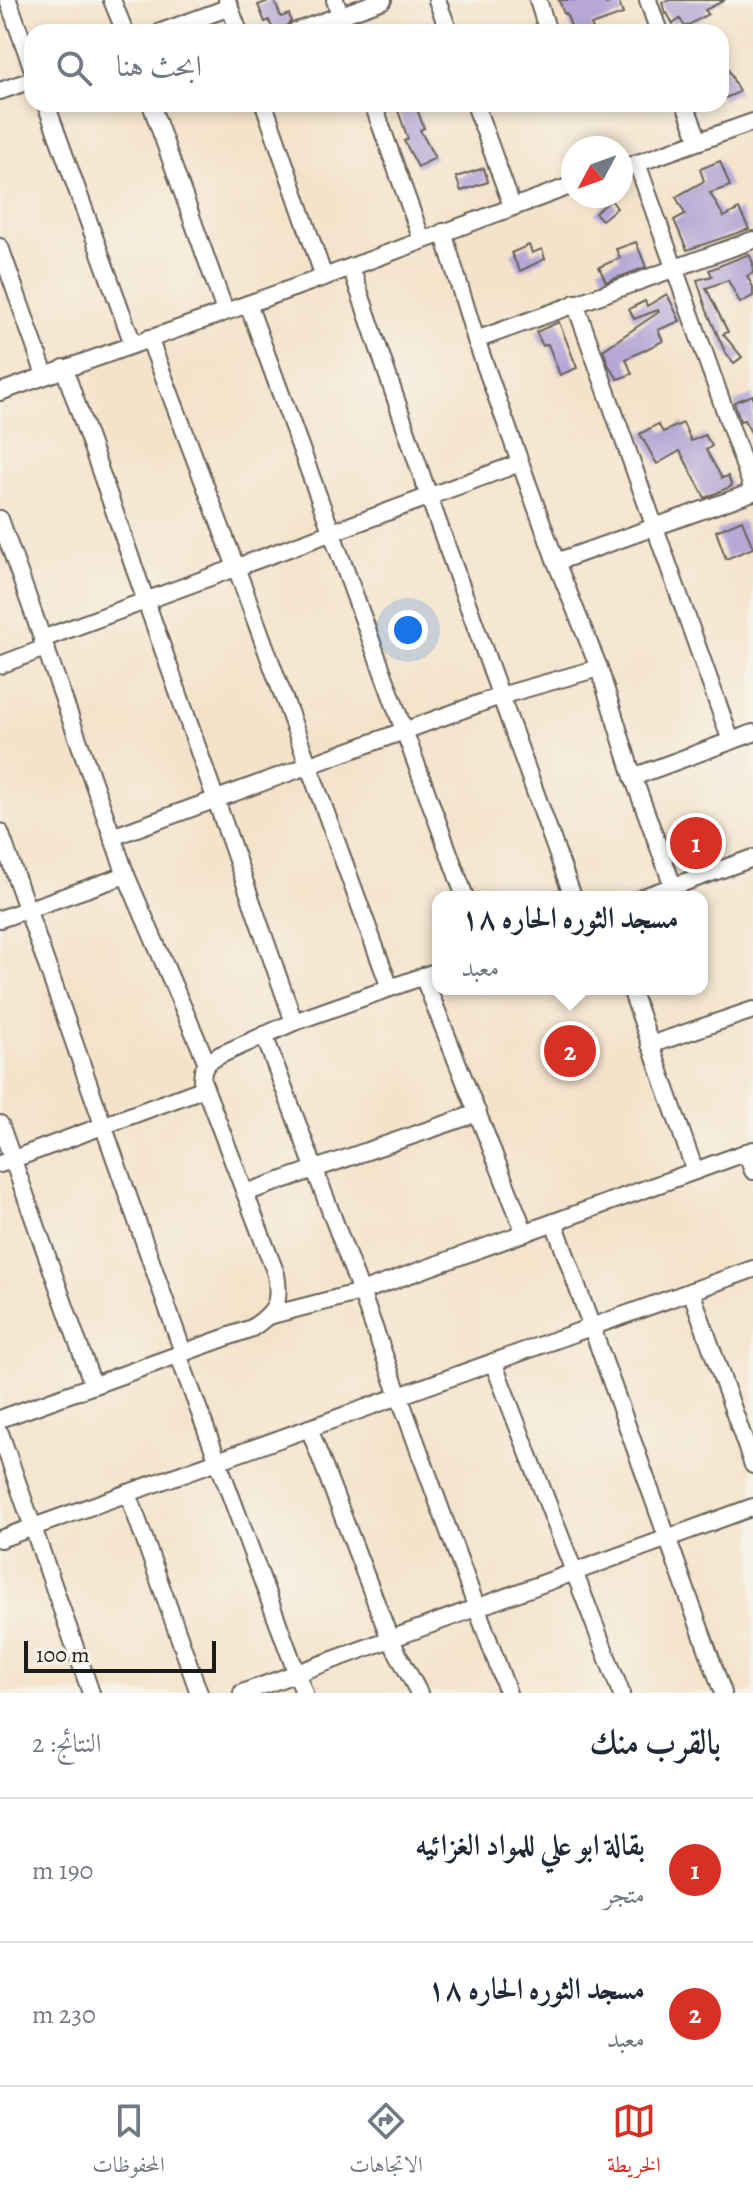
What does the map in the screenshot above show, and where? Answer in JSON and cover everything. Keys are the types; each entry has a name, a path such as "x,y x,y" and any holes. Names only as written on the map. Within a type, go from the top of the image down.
{"street":[{"path":"8,0 24,45"},
{"path":"112,0 122,24"},
{"path":"309,24 338,8 383,0"},
{"path":"437,0 446,24"},
{"path":"538,0 546,24"},
{"path":"648,0 653,24"},
{"path":"179,24 228,3 236,24"},
{"path":"0,91 24,83"},
{"path":"49,112 236,567 390,988"},
{"path":"154,112 225,311"},
{"path":"267,112 324,277"},
{"path":"376,112 422,240"},
{"path":"478,112 512,206"},
{"path":"688,112 699,141"},
{"path":"633,165 753,122"},
{"path":"556,562 753,491 674,268 633,175"},
{"path":"0,392 561,189"},
{"path":"443,232 476,340 556,562 599,668 633,777 673,886"},
{"path":"476,340 753,240"},
{"path":"0,247 45,375"},
{"path":"351,267 429,497 571,891"},
{"path":"575,303 731,741"},
{"path":"248,304 463,891"},
{"path":"64,368 294,1022"},
{"path":"0,665 145,601 520,463"},
{"path":"0,519 126,875 207,1063"},
{"path":"112,837 500,696 599,668"},
{"path":"633,777 753,733"},
{"path":"0,832 104,1125 217,1461 304,1693"},
{"path":"659,891 753,858"},
{"path":"0,919 126,875"},
{"path":"0,1418 252,1328 268,1316 277,1305 279,1292 276,1274 202,1080 203,1071 207,1063 220,1055 294,1022 430,973"},
{"path":"438,995 478,1113 525,1233"},
{"path":"633,995 695,1171"},
{"path":"650,1045 753,1010"},
{"path":"264,1035 508,1693"},
{"path":"6,1162 205,1088"},
{"path":"245,1193 478,1113"},
{"path":"0,1124 6,1162 93,1385"},
{"path":"268,1316 361,1292 750,1151 753,1171"},
{"path":"554,1222 723,1693"},
{"path":"0,1539 753,1269"},
{"path":"691,1291 753,1465"},
{"path":"493,1362 621,1693"},
{"path":"309,1428 390,1639 419,1693"},
{"path":"0,1433 91,1693"},
{"path":"128,1493 199,1693"},
{"path":"242,1693 753,1507"}],"building":[{"path":"274,0 281,17 289,14 291,21 288,24 265,22 258,5"},
{"path":"559,0 605,0 606,4 618,0 623,14 594,24 570,24"},
{"path":"725,0 705,10 708,14 690,24 683,24 680,19 673,24 665,14 662,2"},
{"path":"729,71 739,92 729,96"},
{"path":"398,112 418,112 424,128 420,130 435,158 418,167 404,141 408,139"},
{"path":"720,161 730,186 710,193 724,217 739,209 749,229 687,250 674,220 685,214 676,197 704,181 700,169"},
{"path":"484,168 488,182 461,191 456,177"},
{"path":"601,208 617,208 602,220 595,213"},
{"path":"636,242 646,267 606,282 599,267 620,258 616,249"},
{"path":"529,245 532,253 542,249 545,259 520,271 511,253"},
{"path":"749,254 753,273 747,276 753,287 753,296 740,303 728,280 706,288 728,332 723,334 742,357 734,363 725,352 697,280 712,276 709,270"},
{"path":"667,294 680,321 658,330 663,341 626,359 632,374 618,379 603,350 659,312 634,319 629,309 645,301 647,306"},
{"path":"559,322 577,368 560,375 548,344 543,346 536,332"},
{"path":"753,395 753,436 744,420 740,421 734,402"},
{"path":"683,423 691,441 705,435 712,446 706,450 722,478 728,476 732,486 705,498 680,451 657,464 640,434 658,424 663,432"},
{"path":"742,520 753,548 726,559 716,531"}],"place":[{"name":"بقالة ابو علي للمواد الغزائيه","path":"696,843"},
{"name":"مسجد الثوره الحاره ١٨","path":"570,1051"}]}
